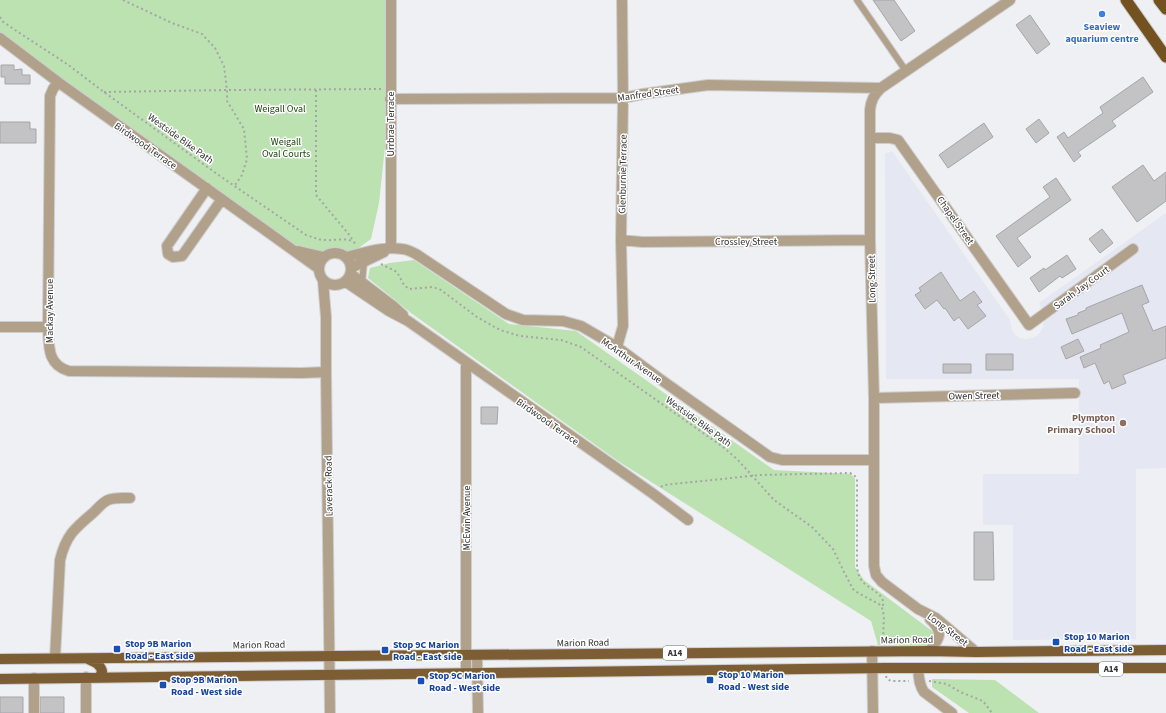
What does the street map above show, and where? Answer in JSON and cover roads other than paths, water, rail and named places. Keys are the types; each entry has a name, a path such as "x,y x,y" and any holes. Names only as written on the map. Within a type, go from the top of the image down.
{"highway":[{"path":"1126,0 1166,57"},
{"path":"1159,0 1166,9"}],"main road":[{"name":"Marion Road","path":"0,659 330,655 1166,650"},
{"path":"87,658 100,665 102,672 100,677"},
{"name":"A14","path":"0,679 873,669 1166,668"}],"street":[{"name":"Urrbrae Terrace","path":"391,0 391,248"},
{"name":"Glenburnie Terrace","path":"617,347 623,326 621,240 623,98 622,0"},
{"name":"Long Street","path":"929,651 939,638 940,634 935,623 918,608 882,582 876,575 874,566 874,398 870,240 871,101 881,88 1010,0"},
{"name":"Birdwood Terrace","path":"0,38 58,82 318,268"},
{"name":"Mackay Avenue","path":"58,82 50,96 48,327 49,351 55,363 63,369 69,371 326,372"},
{"name":"Manfred Street","path":"390,99 623,98 708,85 881,88"},
{"name":"Chapel Street","path":"870,138 890,138 898,140 904,147 1029,325"},
{"path":"207,188 167,246 168,254 173,257 182,256 222,199"},
{"name":"Crossley Street","path":"621,240 642,242 870,240"},
{"path":"349,275 350,262 346,257 336,252 330,253 324,257 318,268 323,281 334,286 338,286 364,262 391,248"},
{"name":"McArthur Avenue","path":"346,257 391,248 402,249 416,254 506,314 523,320 563,321 581,326 617,347 770,457 782,460 874,460"},
{"name":"Sarah Jay Court","path":"1029,325 1133,249"},
{"name":"Birdwood Terrace","path":"294,250 324,257"},
{"name":"Birdwood Terrace","path":"349,275 362,282 393,306 408,321"},
{"name":"Birdwood Terrace","path":"349,275 389,311 408,321 688,520"},
{"name":"Laverack Road","path":"323,281 326,317 330,713"},
{"name":"Laverack Road","path":"326,317 334,286"},
{"path":"0,327 48,327"},
{"name":"McEwin Avenue","path":"466,362 466,674"},
{"name":"Owen Street","path":"874,398 1075,393"},
{"path":"54,658 60,560 67,539 75,528 106,501 115,498 130,498"},
{"name":"Long Street","path":"918,608 936,618 976,652"},
{"path":"872,652 873,713"},
{"path":"477,655 478,713"},
{"path":"918,669 920,688 952,713"},
{"path":"86,677 86,713"},
{"path":"34,678 34,713"}],"lane":[{"path":"857,0 906,71"},
{"path":"362,282 364,262"}],"place":[{"name":"Seaview aquarium centre","path":"1102,14"},
{"name":"Plympton Primary School","path":"1123,423"},
{"name":"Stop 10 Marion Road - East side","path":"1056,642"},
{"name":"Stop 9B Marion Road - East side","path":"117,649"},
{"name":"Stop 9C Marion Road - East side","path":"385,650"},
{"name":"Stop 10 Marion Road - West side","path":"710,680"},
{"name":"Stop 9C Marion Road - West side","path":"421,681"},
{"name":"Stop 9B Marion Road - West side","path":"163,685"}],"park label":[{"name":"Weigall Oval","path":"280,108"},
{"name":"Weigall Oval Courts","path":"286,146"}]}
